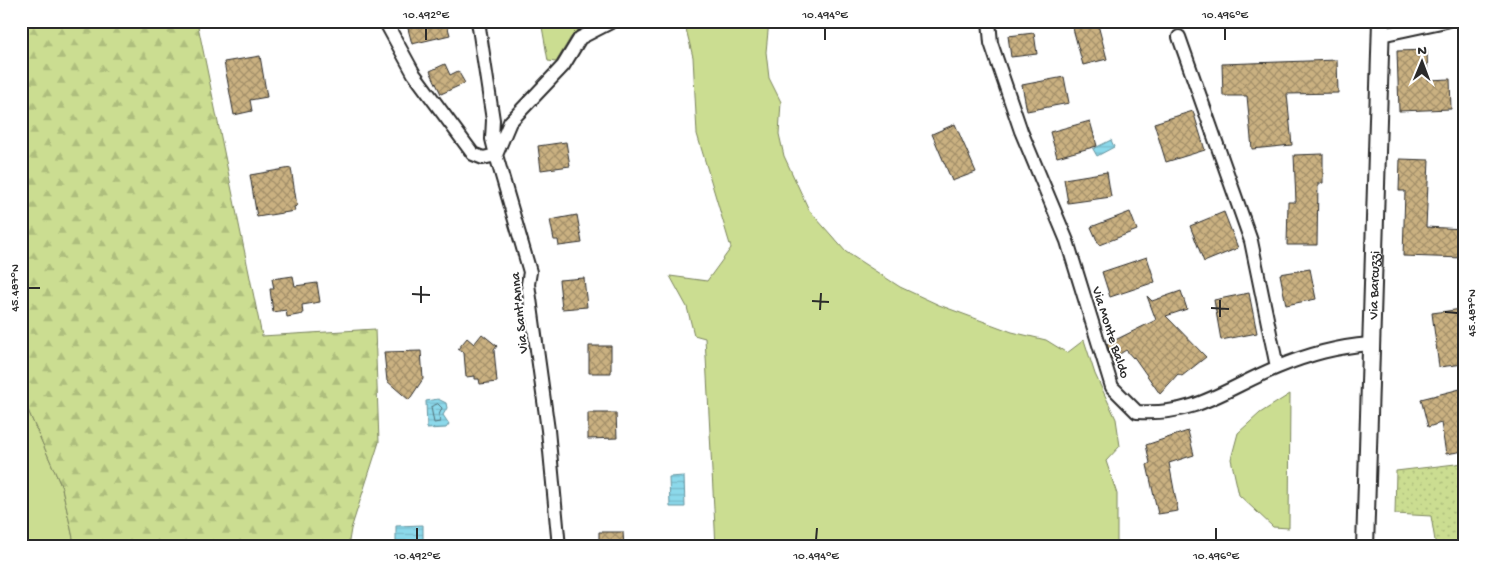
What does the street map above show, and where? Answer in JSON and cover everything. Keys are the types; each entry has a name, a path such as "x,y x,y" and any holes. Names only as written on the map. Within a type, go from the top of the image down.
{"street":[{"path":"385,21 414,74 473,154 483,158 496,155 510,122 563,66 580,38 613,21"},
{"name":"Via Sant'Anna","path":"478,21 493,120 492,139 530,272 528,284 548,430 559,547"},
{"name":"Via Monte Baldo","path":"989,21 991,43 1021,131 1067,241 1112,387 1137,412 1159,414 1207,402 1277,368 1333,348 1370,344"},
{"path":"1381,28 1446,21"},
{"name":"Via Barcuzzi","path":"1365,547 1381,28"},
{"path":"1179,37 1251,241 1277,368"}],"green space":[{"path":"21,21 197,21 262,336 375,329 379,442 351,529 348,547 75,547 62,488 21,394"},
{"path":"541,21 588,21 571,37 556,62 548,61"},
{"path":"684,21 769,21 766,52 769,78 781,102 779,134 784,156 809,210 846,252 900,287 939,305 1012,332 1046,340 1067,353 1084,340 1095,374 1116,419 1120,446 1106,461 1117,494 1117,547 716,547 705,338 694,335 687,307 670,276 707,281 731,248 697,134 693,57"},
{"path":"21,394 62,488 75,547 21,547"},
{"path":"1290,394 1289,528 1273,527 1239,495 1231,459 1238,433 1260,413"},
{"path":"1464,463 1464,547 1436,547 1431,516 1395,514 1396,471"}],"water":[{"path":"1111,140 1114,147 1097,156 1093,149"},
{"path":"438,399 446,403 447,408 443,415 449,424 446,428 427,429 426,401"},
{"path":"684,476 685,507 670,507 669,477"},
{"path":"423,525 423,547 396,547 396,526"}],"building":[{"path":"406,21 446,21 450,35 412,44"},
{"path":"1071,21 1097,21 1107,59 1083,65"},
{"path":"1034,33 1037,54 1011,57 1008,36"},
{"path":"1427,50 1428,80 1450,79 1451,109 1399,111 1397,51"},
{"path":"260,56 267,97 250,100 252,111 234,115 224,62"},
{"path":"1337,60 1338,93 1287,94 1292,145 1252,149 1247,96 1223,96 1222,64"},
{"path":"445,64 450,75 458,71 465,83 441,94 430,71"},
{"path":"1064,77 1069,103 1027,111 1022,85"},
{"path":"1193,111 1205,150 1166,162 1154,123"},
{"path":"1090,121 1097,146 1057,157 1050,132"},
{"path":"955,124 976,172 952,181 932,134"},
{"path":"566,142 570,166 541,170 538,146"},
{"path":"1323,154 1323,183 1318,183 1317,245 1287,245 1288,202 1296,202 1294,155"},
{"path":"1400,159 1429,160 1426,227 1464,229 1464,258 1403,256 1405,191 1399,191"},
{"path":"291,168 297,206 294,207 295,211 257,217 250,175"},
{"path":"1107,172 1111,197 1068,203 1064,179"},
{"path":"1130,212 1137,230 1099,245 1091,227"},
{"path":"1224,212 1238,248 1204,262 1190,226"},
{"path":"577,215 582,243 559,246 558,240 554,240 550,220"},
{"path":"1147,257 1155,282 1110,297 1102,272"},
{"path":"1310,269 1316,299 1286,305 1280,274"},
{"path":"293,276 295,286 317,283 320,302 302,305 303,314 287,317 286,310 273,312 270,289 274,289 272,279"},
{"path":"584,278 587,307 562,309 559,280"},
{"path":"1181,291 1187,309 1166,316 1206,357 1182,376 1178,374 1160,394 1134,357 1126,350 1112,359 1107,344 1156,320 1147,296 1152,301"},
{"path":"1249,293 1257,333 1221,340 1214,300"},
{"path":"1462,309 1464,364 1439,367 1432,313"},
{"path":"482,334 497,346 494,350 497,382 480,384 479,379 475,379 475,376 466,377 464,353 458,349 467,338 474,344"},
{"path":"589,346 611,346 611,373 589,373"},
{"path":"421,351 423,379 409,400 387,381 384,352"},
{"path":"1464,388 1464,451 1446,454 1441,423 1428,427 1421,399"},
{"path":"588,413 616,413 617,438 588,439"},
{"path":"1188,431 1194,455 1169,463 1178,511 1158,514 1147,465 1150,463 1146,445"},
{"path":"599,532 623,532 624,547 599,547"}]}
